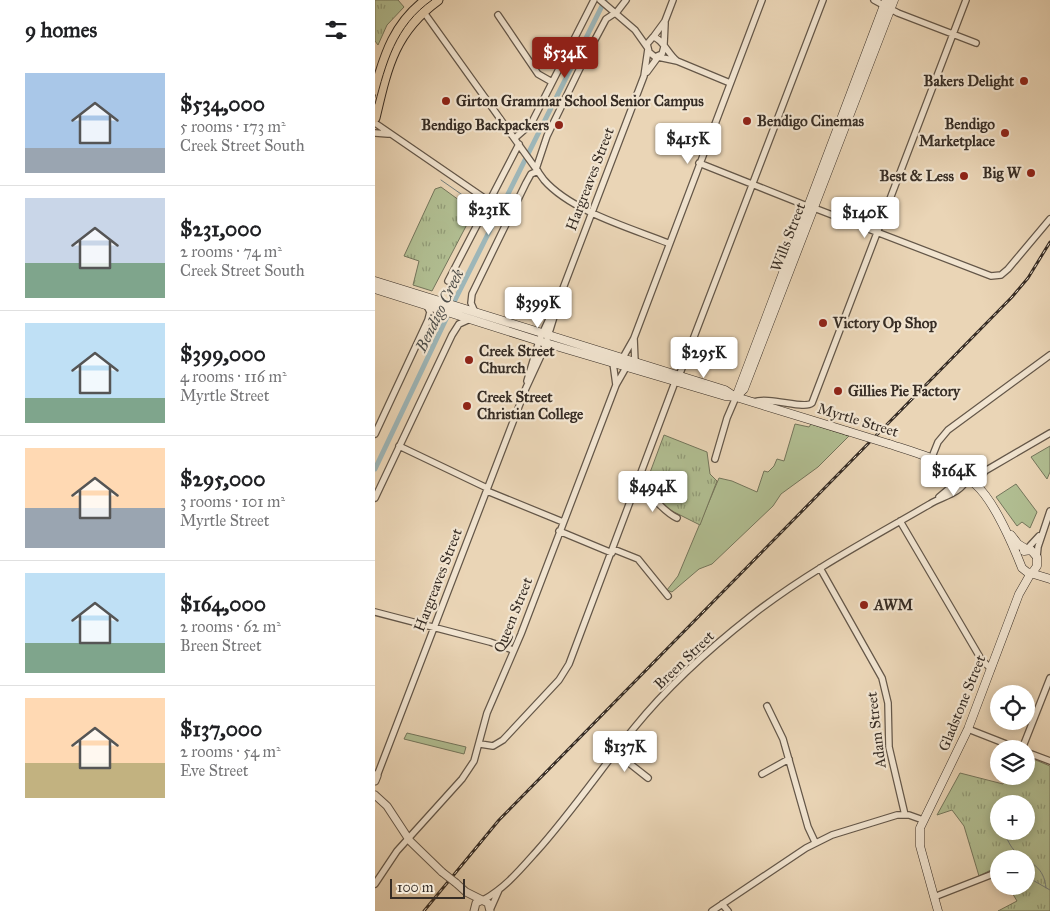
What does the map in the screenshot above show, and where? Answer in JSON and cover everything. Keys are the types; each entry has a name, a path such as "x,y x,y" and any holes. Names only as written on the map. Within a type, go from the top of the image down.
{"highway":[{"path":"375,90 389,55 418,6 426,0"},
{"path":"418,6 439,0"},
{"path":"375,118 389,55"}],"main road":[{"name":"Wills Street","path":"810,207 894,0"},
{"name":"Wills Street","path":"736,397 745,389 885,2"},
{"name":"Myrtle Street","path":"375,281 442,306 677,379 725,396 736,397 932,458 976,485 994,509 1020,563"},
{"name":"Myrtle Street","path":"375,289 426,304 442,306"},
{"name":"Myrtle Street","path":"965,478 990,512 1018,544 1033,551 1037,561 1050,574"},
{"path":"1027,549 1021,553 1020,563 1031,573 1050,579"},
{"name":"Gladstone Street","path":"923,820 968,729 1019,594 1037,561"},
{"name":"Gladstone Street","path":"1019,594 1020,563"},
{"path":"923,820 919,840 938,911"}],"street":[{"path":"515,138 529,126 593,0"},
{"path":"600,0 635,30 651,55 677,62 729,83"},
{"path":"375,498 454,332 462,323 474,316 471,303 472,294 530,175 537,170 547,136 583,62 606,19 615,13 626,0"},
{"path":"648,48 649,41 665,21 673,0"},
{"name":"Queen Street","path":"375,884 408,838 462,779 474,760 480,744 487,713 634,338 762,0"},
{"path":"874,0 885,2 891,10 976,42"},
{"path":"752,402 766,399 804,406 812,404 966,0"},
{"path":"480,744 493,746 503,740 559,680 573,656 822,1"},
{"path":"418,6 537,170 558,194 593,212 669,243"},
{"path":"497,15 538,74 552,82"},
{"path":"658,57 663,53 665,21"},
{"path":"635,30 661,40 677,62"},
{"name":"Hargreaves Street","path":"376,777 435,628 644,76 648,48"},
{"name":"Hargreaves Street","path":"644,76 658,57"},
{"path":"375,123 388,134 490,202"},
{"path":"375,133 388,134"},
{"path":"448,282 521,147"},
{"path":"699,163 810,207 995,276 1008,269 1050,219"},
{"path":"375,434 428,320 430,312 426,304"},
{"name":"Queen Street","path":"616,384 634,338"},
{"path":"932,458 946,432 1050,355"},
{"name":"Wills Street","path":"715,460 727,418 736,397"},
{"path":"976,485 985,471 1050,433"},
{"path":"399,446 487,490 563,522"},
{"name":"Breen Street","path":"482,900 499,890 559,826 636,726 695,662 766,605 820,568 933,502 965,478"},
{"path":"637,487 645,491 666,511 677,518"},
{"path":"1037,561 1043,530 1050,511"},
{"path":"900,521 981,659 991,669"},
{"path":"1027,549 1043,530"},
{"path":"559,531 638,559 668,596"},
{"name":"Adam Street","path":"820,568 882,678 889,703 889,747 905,815"},
{"path":"375,612 490,642 513,650"},
{"path":"1025,740 1050,678"},
{"path":"767,706 778,726 789,759 807,828 815,842"},
{"path":"968,729 997,740"},
{"path":"615,752 648,778"},
{"path":"1035,755 1050,761"},
{"path":"762,774 789,759"},
{"path":"375,795 387,806 408,838 442,872 466,892 488,902 491,909"},
{"path":"712,911 815,842 854,826 893,815 905,815 923,820"},
{"path":"934,897 990,875"},
{"name":"Breen Street","path":"491,909 499,890"},
{"path":"466,892 474,910"},
{"path":"474,910 475,904 482,900"},
{"path":"722,904 728,911"}],"green space":[{"path":"375,0 398,0 404,7 387,25 378,45 375,41"},
{"path":"441,187 474,211 432,291 413,285 419,261 404,256 435,189"},
{"path":"795,424 809,427 811,424 849,436 818,467 781,494 773,506 712,564 699,569 672,592 667,590 678,576 719,478 732,481 757,492 764,471 768,472 774,466 777,459 784,461"},
{"path":"664,435 707,452 710,474 717,481 700,525 668,509 645,486"},
{"path":"1050,446 1050,472 1047,479 1031,457"},
{"path":"1016,484 1037,512 1030,528 1022,522 1017,526 996,497"},
{"path":"407,733 466,747 464,754 404,739"},
{"path":"1035,760 1050,766 1050,911 998,911 1017,901 1013,895 1035,895 1035,850 990,850 990,870 979,876 964,826 952,810 937,815 960,773 990,781 990,785 1035,785"}],"waterway":[{"name":"Bendigo Creek","path":"375,469 456,298 605,0"},
{"path":"441,180 484,210"},
{"path":"487,212 499,211"},
{"path":"1008,840 1014,850 1040,870 1046,888"},
{"path":"1035,881 1050,890"}],"tram line":[{"path":"375,104 383,74 394,46 409,21 432,0"}],"railway":[{"path":"424,911 499,820 1012,297 1028,278 1050,242"}],"place":[{"name":"Bakers Delight","path":"1024,81"},
{"name":"Girton Grammar School Senior Campus","path":"446,101"},
{"name":"Bendigo Cinemas","path":"747,121"},
{"name":"Bendigo Backpackers","path":"559,125"},
{"name":"Bendigo Marketplace","path":"1005,133"},
{"name":"Big W","path":"1031,173"},
{"name":"Best & Less","path":"964,176"},
{"name":"Victory Op Shop","path":"823,323"},
{"name":"Creek Street Church","path":"469,360"},
{"name":"Gillies Pie Factory","path":"838,391"},
{"name":"Creek Street Christian College","path":"467,406"},
{"name":"AWM","path":"864,605"}]}
